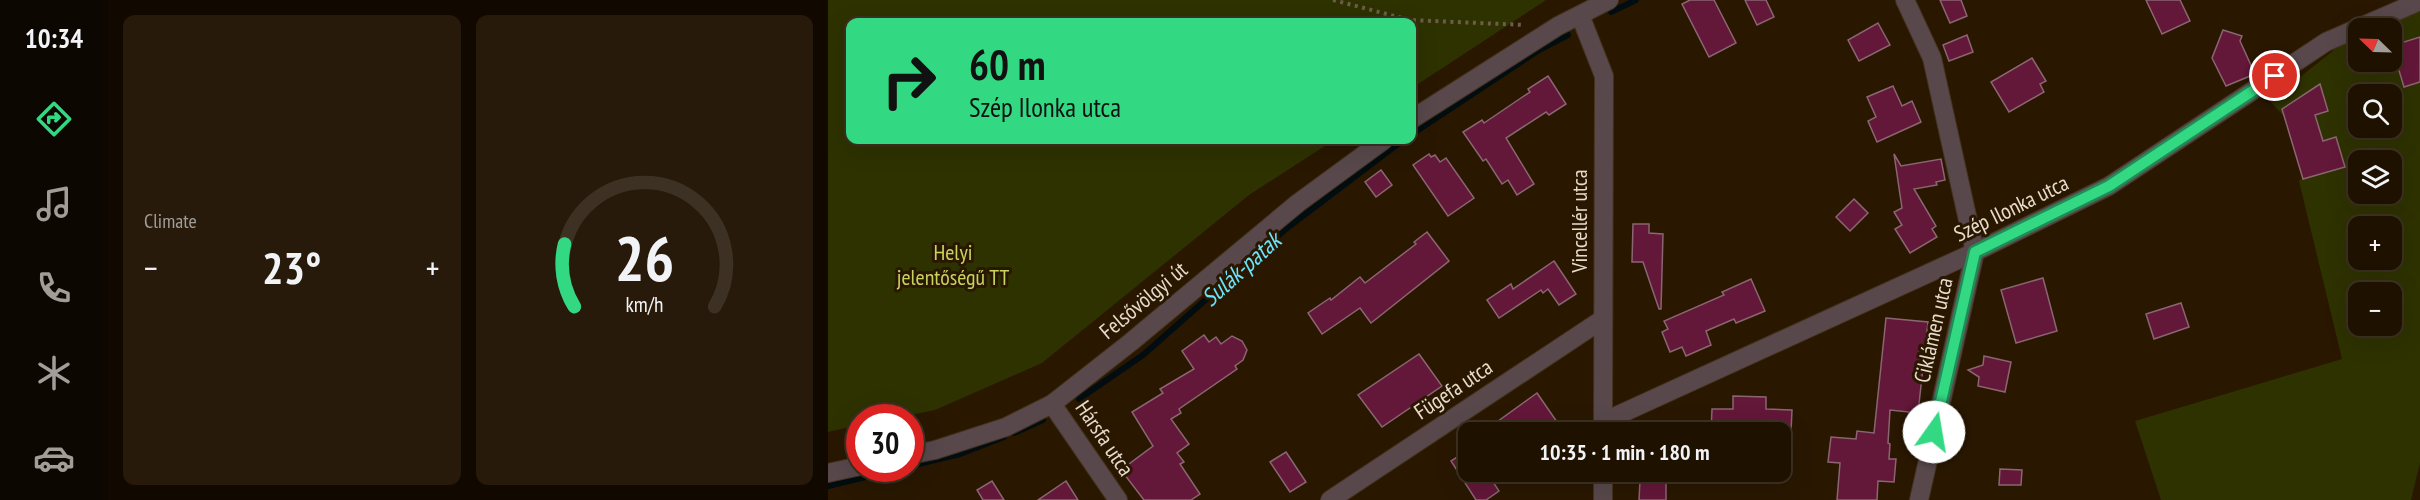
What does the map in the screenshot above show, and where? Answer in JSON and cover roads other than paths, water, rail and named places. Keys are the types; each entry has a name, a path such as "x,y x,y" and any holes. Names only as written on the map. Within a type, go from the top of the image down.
{"street":[{"path":"1416,116 1558,26 1609,0"},
{"name":"Ciklámen utca","path":"1905,0 1932,58 1975,252 1919,500"},
{"name":"Szép Ilonka utca","path":"1614,422 1975,252 2109,186 2326,42 2420,1"},
{"name":"Vincellér utca","path":"1580,15 1604,76 1603,422"},
{"name":"Felsővölgyi út","path":"924,453 1006,427 1052,404 1131,342 1298,203 1379,144"},
{"name":"Fügefa utca","path":"1330,500 1603,319"},
{"name":"Hársfa utca","path":"1052,404 1118,500"},
{"path":"828,473 846,469"},
{"path":"1603,482 1603,500"}],"waterway":[{"name":"Sulák-patak","path":"1611,12 1636,0"},
{"name":"Sulák-patak","path":"1416,131 1539,50 1568,35"},
{"name":"Sulák-patak","path":"1079,399 1143,355 1287,228 1398,144"},
{"name":"Sulák-patak","path":"1014,433 1043,420"},
{"name":"Sulák-patak","path":"924,463 960,454 1004,437"},
{"name":"Sulák-patak","path":"828,486 846,482"}],"park label":[{"name":"Helyi jelentőségű TT","path":"953,264"}]}
